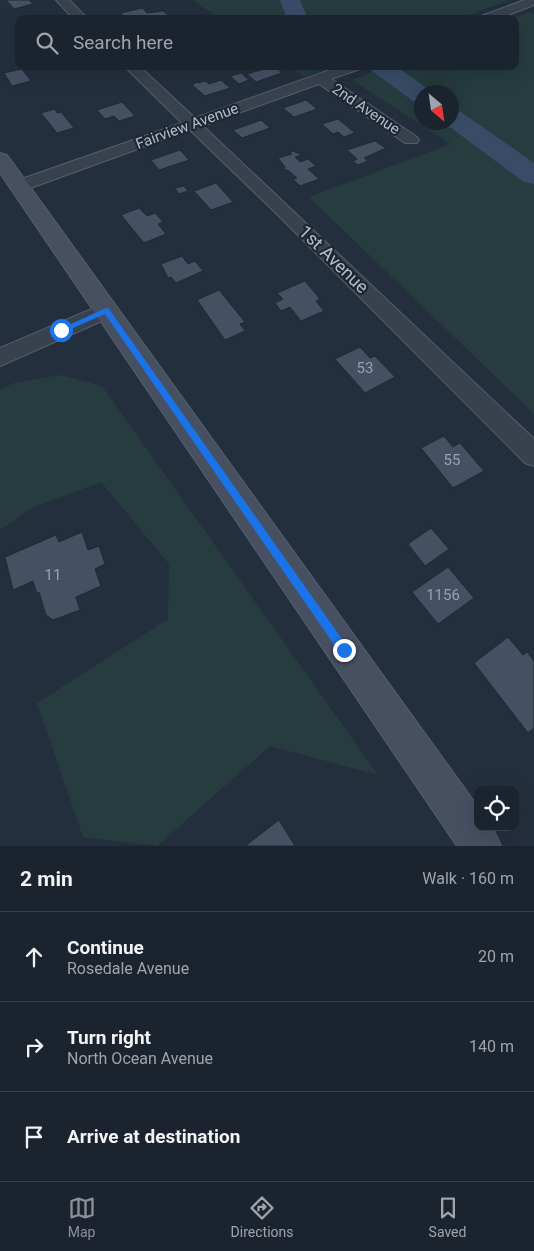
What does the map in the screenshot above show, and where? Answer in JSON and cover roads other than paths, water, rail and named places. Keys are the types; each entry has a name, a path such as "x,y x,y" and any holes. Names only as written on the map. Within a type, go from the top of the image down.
{"main road":[{"path":"0,159 482,846"}],"street":[{"path":"62,0 78,15"},
{"path":"498,15 533,3"},
{"name":"1st Avenue","path":"135,70 286,213 534,455"},
{"name":"Fairview Avenue","path":"19,186 345,70"},
{"name":"2nd Avenue","path":"321,79 411,140"},
{"path":"0,357 106,311"}],"waterway":[{"path":"290,0 296,15"},
{"path":"386,70 414,90"},
{"path":"459,122 534,176"}]}
